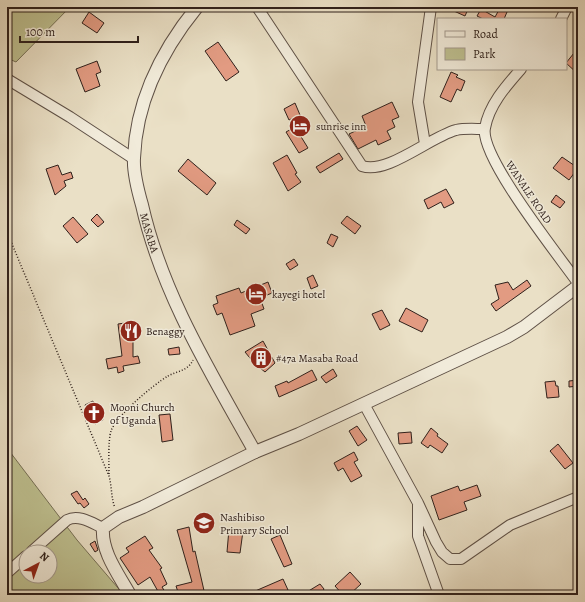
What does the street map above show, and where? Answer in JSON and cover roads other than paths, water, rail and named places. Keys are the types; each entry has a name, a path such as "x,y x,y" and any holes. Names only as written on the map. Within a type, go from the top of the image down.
{"street":[{"name":"MASABA","path":"196,7 165,51 152,78 142,110 134,159 137,185 149,235 173,297 199,350 255,452"},
{"path":"257,7 362,166 367,168 382,167 425,144 457,130 484,129 496,101 520,70"},
{"path":"425,144 418,102 431,7"},
{"path":"562,18 567,7"},
{"path":"7,79 70,117 134,159"},
{"name":"WANALE ROAD","path":"484,129 494,159 503,178 578,284"},
{"path":"104,528 119,517 143,507 255,452 364,404 515,333 578,284"},
{"path":"364,404 418,503 442,552 450,559 462,559 510,526 578,497"},
{"path":"418,503 418,536 439,595"},
{"path":"40,544 72,517 78,517 104,528"},
{"path":"104,528 104,542 107,553 130,595"},
{"path":"7,573 18,563"},
{"path":"432,595 434,583"}],"place":[{"name":"sunrise inn","path":"300,126"},
{"name":"kayegi hotel","path":"256,294"},
{"name":"Benaggy","path":"131,331"},
{"name":"#47a Masaba Road","path":"261,358"},
{"name":"Mooni Church of Uganda","path":"94,413"},
{"name":"Nashibiso Primary School","path":"204,523"}]}
